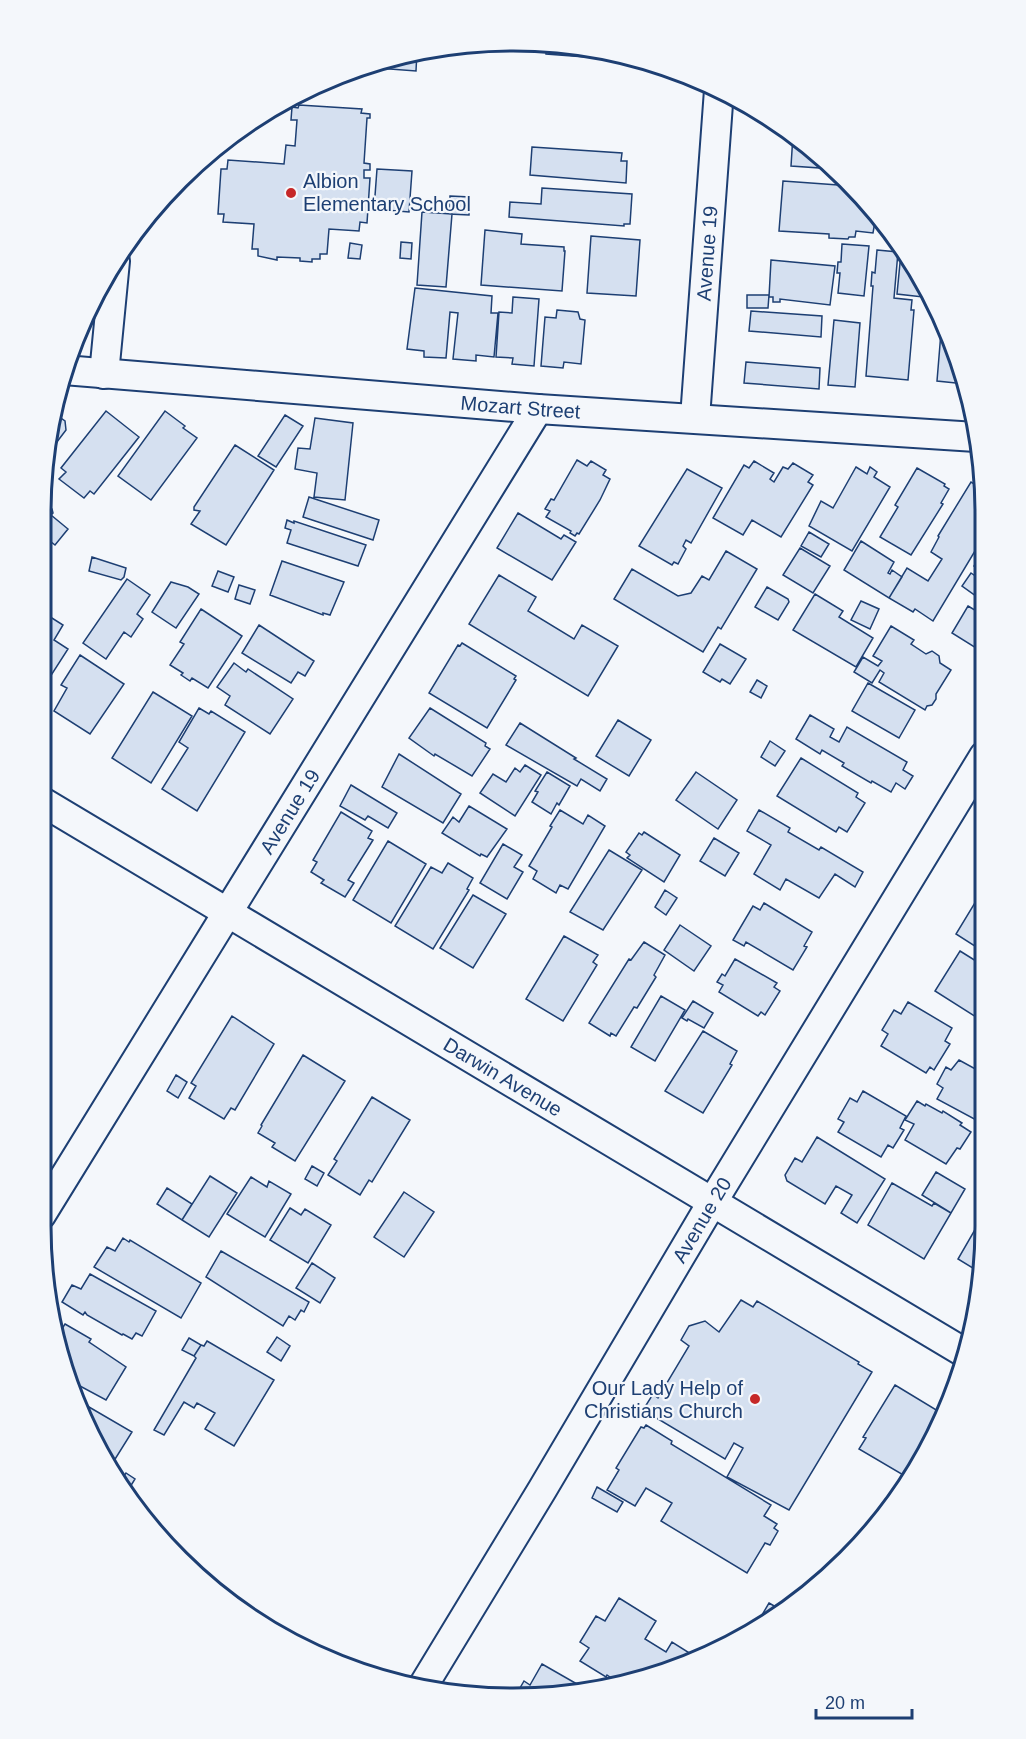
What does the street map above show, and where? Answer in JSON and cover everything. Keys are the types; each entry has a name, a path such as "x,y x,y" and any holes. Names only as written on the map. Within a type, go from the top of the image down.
{"street":[{"name":"Avenue 19","path":"695,418 718,100"},
{"path":"104,374 113,282"},
{"name":"Mozart Street","path":"74,371 538,409 968,437"},
{"name":"Avenue 19","path":"51,1197 538,409"},
{"name":"Avenue 20","path":"427,1680 713,1201 975,771"},
{"name":"Darwin Avenue","path":"51,807 958,1349"}],"building":[{"path":"546,52 585,57 546,54"},
{"path":"416,62 416,71 387,69"},
{"path":"299,105 362,109 361,113 370,114 370,118 367,118 364,163 370,164 370,170 364,170 364,178 370,178 367,223 360,222 359,231 329,229 327,254 320,254 320,259 312,259 312,262 300,261 300,258 277,257 277,260 258,256 258,249 252,249 254,224 223,222 224,214 218,214 221,169 227,169 228,160 284,164 286,145 295,146 297,120 291,120 292,108 298,108"},
{"path":"792,145 820,168 791,166"},
{"path":"532,147 622,153 621,161 627,161 626,183 530,175"},
{"path":"377,169 412,171 409,212 374,209"},
{"path":"783,181 839,185 874,225 873,233 856,231 855,237 848,239 829,238 829,234 779,231"},
{"path":"542,188 632,194 630,224 624,224 624,226 509,217 510,202 541,204"},
{"path":"450,196 470,197 469,215 449,214"},
{"path":"422,212 452,214 446,287 417,285"},
{"path":"485,230 522,234 521,244 564,247 562,291 481,285"},
{"path":"591,236 640,240 636,296 587,293"},
{"path":"401,242 412,243 411,259 400,258"},
{"path":"350,243 362,245 360,259 348,258"},
{"path":"842,244 869,246 864,296 838,293 840,273 837,273 838,262 841,262"},
{"path":"877,250 894,252 898,257 894,298 912,300 911,310 914,310 908,380 866,376 873,286 871,286 872,272 875,273"},
{"path":"771,260 835,266 830,305 780,299 780,302 773,302 773,297 769,297"},
{"path":"900,263 921,297 897,294"},
{"path":"415,288 492,296 491,313 498,313 494,357 476,355 476,361 453,359 458,313 450,312 446,358 424,357 424,351 407,349"},
{"path":"747,295 769,295 768,308 747,308"},
{"path":"513,297 539,299 534,366 512,364 513,358 496,357 499,312 512,313"},
{"path":"557,310 578,312 580,319 585,320 581,364 564,362 563,368 541,366 545,317 556,318"},
{"path":"751,311 822,316 821,337 749,331"},
{"path":"834,320 860,323 855,387 828,385"},
{"path":"941,338 956,383 937,381"},
{"path":"746,362 820,368 819,389 744,383"},
{"path":"106,411 139,437 94,494 90,491 84,498 59,479 66,472 61,468"},
{"path":"165,411 197,438 151,500 118,476"},
{"path":"285,415 303,426 276,467 258,456"},
{"path":"61,418 65,421 66,430 57,442"},
{"path":"315,418 353,423 345,500 314,497 317,473 295,469 298,448 310,449"},
{"path":"235,445 274,470 226,545 191,524 200,511 194,510 194,507"},
{"path":"577,460 587,466 591,461 606,470 603,475 610,479 600,500 579,534 575,536 570,533 571,531 546,517 550,511 545,509 551,499 554,500"},
{"path":"754,461 774,473 770,479 774,482 783,467 788,469 793,463 813,475 808,482 813,485 781,537 752,520 743,535 713,518 744,465 749,468"},
{"path":"856,467 867,474 870,467 877,472 874,477 890,487 852,551 809,526 821,501 833,508"},
{"path":"917,468 945,484 944,486 949,489 941,503 943,504 911,555 880,537 898,507 895,505"},
{"path":"687,469 722,488 691,543 686,540 683,546 686,549 678,564 674,562 672,565 639,546"},
{"path":"971,482 974,484 975,551 933,621 915,609 913,612 889,598 907,568 928,581 942,559 931,552 938,536"},
{"path":"309,497 379,520 373,540 303,517"},
{"path":"518,513 561,539 564,535 576,542 552,580 497,548"},
{"path":"51,515 68,529 55,545 51,542"},
{"path":"287,520 366,545 358,566 287,543 291,530 285,528"},
{"path":"809,532 829,544 821,557 801,546"},
{"path":"861,541 894,562 888,573 890,574 892,570 902,577 889,598 844,570"},
{"path":"800,548 830,566 813,593 783,575"},
{"path":"726,551 757,569 721,629 718,627 703,652 614,599 632,569 678,596 691,593 702,576 709,580"},
{"path":"92,557 126,568 124,577 121,580 89,571"},
{"path":"282,561 344,582 330,615 323,613 323,615 270,595"},
{"path":"218,571 234,577 228,592 212,586"},
{"path":"971,573 975,576 975,595 962,586"},
{"path":"499,575 536,597 528,611 574,639 582,625 618,646 588,696 469,624"},
{"path":"127,579 150,595 137,614 143,619 131,637 124,632 106,659 83,643"},
{"path":"171,582 188,587 199,594 176,628 152,612"},
{"path":"239,585 255,590 250,604 235,599"},
{"path":"767,587 788,599 789,602 778,620 755,607"},
{"path":"815,594 843,611 839,617 873,638 856,667 793,630"},
{"path":"861,601 879,609 870,629 851,620"},
{"path":"968,606 975,610 975,647 952,633"},
{"path":"201,609 242,636 208,688 192,678 190,681 181,675 183,673 170,665 184,644 180,642"},
{"path":"51,617 63,625 54,640 68,649 51,675"},
{"path":"259,625 314,661 305,676 298,672 291,683 242,653"},
{"path":"891,626 914,640 911,644 926,654 932,651 939,656 940,663 951,670 936,694 936,699 925,710 879,682 884,673 880,670 872,683 854,672 863,657 878,666 882,661 873,656"},
{"path":"462,643 516,676 514,679 516,680 487,728 429,693 458,645"},
{"path":"720,644 746,659 730,684 722,679 720,682 703,672"},
{"path":"80,655 124,684 90,734 54,711 67,688 61,685"},
{"path":"234,663 246,672 248,669 293,699 270,734 225,705 230,696 217,687"},
{"path":"757,680 767,686 761,698 750,692"},
{"path":"868,683 915,710 899,738 852,711"},
{"path":"153,692 192,716 151,783 112,758"},
{"path":"199,708 209,714 211,711 245,732 197,811 162,789 188,748 179,742"},
{"path":"430,708 486,743 485,746 490,749 472,776 435,754 434,756 409,738"},
{"path":"810,715 834,729 830,737 839,742 847,727 907,762 903,770 913,776 905,789 896,783 891,792 872,781 871,783 842,766 844,763 822,750 820,754 796,739"},
{"path":"618,720 651,740 629,776 596,756"},
{"path":"520,723 607,779 600,791 581,779 577,786 506,745"},
{"path":"770,741 785,751 775,766 761,757"},
{"path":"399,754 461,794 443,823 382,787"},
{"path":"801,758 858,793 856,797 865,803 847,832 839,827 836,832 777,796"},
{"path":"525,765 541,775 515,816 480,793 493,774 506,782 515,768 520,772"},
{"path":"547,772 570,786 551,814 532,802 538,792 535,791"},
{"path":"696,772 737,800 718,829 676,800"},
{"path":"351,785 397,813 388,828 368,816 365,820 340,806"},
{"path":"469,806 507,829 487,857 481,854 480,856 442,833 453,817 459,822"},
{"path":"560,810 583,824 588,815 605,826 568,889 560,885 556,893 533,879 537,871 529,866"},
{"path":"759,810 790,828 788,832 819,850 821,847 863,872 855,887 835,874 819,898 786,879 780,890 754,874 771,845 747,831"},
{"path":"341,812 372,831 368,838 373,840 348,880 354,883 345,897 321,883 324,880 311,872 317,862 313,860"},
{"path":"644,832 680,855 664,882 627,858 630,855 626,852 639,833 642,835"},
{"path":"714,838 739,853 725,876 700,861"},
{"path":"388,841 426,864 391,923 353,900"},
{"path":"503,844 522,855 514,867 523,872 507,899 480,883"},
{"path":"609,850 642,870 603,930 570,912"},
{"path":"448,863 473,878 467,889 469,890 433,949 395,926 431,867 442,873"},
{"path":"665,890 677,898 666,915 655,907"},
{"path":"473,895 506,914 473,968 440,948"},
{"path":"764,903 812,932 804,946 807,947 793,970 746,942 744,946 733,940 753,906 760,910"},
{"path":"975,903 975,946 956,934"},
{"path":"680,925 711,946 694,971 664,950"},
{"path":"564,936 598,955 593,962 597,965 563,1021 526,999"},
{"path":"644,942 665,955 654,975 656,977 637,1008 634,1007 616,1036 611,1033 610,1036 589,1023 629,959 631,960"},
{"path":"960,951 975,960 975,1016 935,991"},
{"path":"735,959 777,983 774,987 780,991 765,1015 761,1012 758,1016 719,992 723,985 717,982 722,974 725,976"},
{"path":"661,996 685,1010 655,1061 631,1047"},
{"path":"693,1001 713,1013 704,1028 682,1018"},
{"path":"908,1002 952,1028 945,1041 950,1044 934,1070 930,1067 926,1073 881,1046 888,1034 882,1030 894,1010 901,1014"},
{"path":"232,1016 274,1044 235,1110 231,1108 224,1119 189,1098 196,1086 191,1083"},
{"path":"703,1031 737,1051 730,1064 732,1065 703,1113 665,1091"},
{"path":"303,1055 345,1081 295,1161 272,1147 275,1143 258,1133"},
{"path":"959,1060 975,1069 975,1119 937,1099 943,1088 937,1084 946,1067 951,1070"},
{"path":"176,1075 187,1082 178,1098 167,1091"},
{"path":"863,1091 906,1116 900,1128 904,1130 893,1148 888,1145 881,1157 838,1132 844,1122 838,1119 850,1098 857,1102"},
{"path":"372,1097 410,1120 372,1182 369,1180 360,1195 328,1175 337,1161 334,1159"},
{"path":"917,1101 942,1113 943,1111 962,1123 960,1125 971,1132 946,1164 905,1140 914,1124 905,1120"},
{"path":"817,1137 885,1179 857,1223 841,1213 852,1195 836,1186 825,1204 787,1181 785,1175 795,1158 802,1162"},
{"path":"312,1166 324,1173 317,1186 305,1179"},
{"path":"936,1172 965,1189 951,1213 922,1195"},
{"path":"210,1176 237,1193 209,1237 182,1220"},
{"path":"251,1177 267,1187 269,1181 291,1194 265,1237 227,1214"},
{"path":"892,1183 932,1206 934,1203 951,1213 924,1259 868,1225"},
{"path":"167,1188 192,1204 182,1220 157,1204"},
{"path":"404,1192 434,1212 404,1257 374,1237"},
{"path":"290,1208 301,1215 305,1209 331,1225 308,1263 270,1240"},
{"path":"975,1230 973,1268 958,1259"},
{"path":"123,1238 201,1283 181,1318 94,1267 107,1247 115,1251"},
{"path":"221,1251 309,1302 304,1312 301,1310 295,1320 289,1316 283,1326 206,1277"},
{"path":"312,1263 335,1278 320,1303 296,1288"},
{"path":"90,1274 156,1311 142,1336 136,1333 132,1339 122,1335 85,1312 83,1315 62,1302 72,1285 81,1289"},
{"path":"741,1300 753,1307 757,1301 872,1372 789,1510 727,1477 743,1448 734,1443 725,1459 643,1410 653,1394 658,1398 689,1346 681,1340 689,1326 705,1321 719,1332"},
{"path":"65,1324 91,1339 89,1342 126,1367 106,1400 80,1386 63,1328"},
{"path":"277,1337 290,1346 281,1361 267,1352"},
{"path":"189,1338 201,1345 194,1356 182,1350"},
{"path":"207,1341 274,1380 234,1446 205,1429 215,1413 197,1403 194,1408 184,1402 164,1435 154,1430 196,1358 194,1356 201,1345 204,1346"},
{"path":"895,1385 937,1410 902,1474 859,1449 866,1438 863,1437"},
{"path":"87,1406 132,1432 115,1460"},
{"path":"646,1425 672,1441 671,1444 771,1505 764,1516 777,1524 774,1528 778,1531 770,1545 765,1543 747,1573 661,1521 672,1503 646,1488 635,1506 607,1490 619,1470 616,1468 641,1427 644,1428"},
{"path":"646,1425 672,1441 671,1444 771,1505 764,1516 777,1524 774,1528 778,1531 770,1545 765,1543 747,1573 661,1521 672,1503 646,1488 635,1506 607,1490 619,1470 616,1468 641,1427 644,1428"},
{"path":"126,1473 135,1479 131,1486 129,1483 124,1475"},
{"path":"597,1487 623,1502 617,1512 592,1498"},
{"path":"619,1598 656,1621 645,1639 666,1652 672,1642 690,1653 633,1672 606,1677 580,1661 589,1648 580,1642 596,1616 605,1621"},
{"path":"769,1603 775,1606 770,1610 762,1615"},
{"path":"542,1664 576,1683 520,1688 524,1681 530,1685"}],"place":[{"name":"Albion Elementary School","path":"291,193"},
{"name":"Our Lady Help of Christians Church","path":"755,1399"}]}
